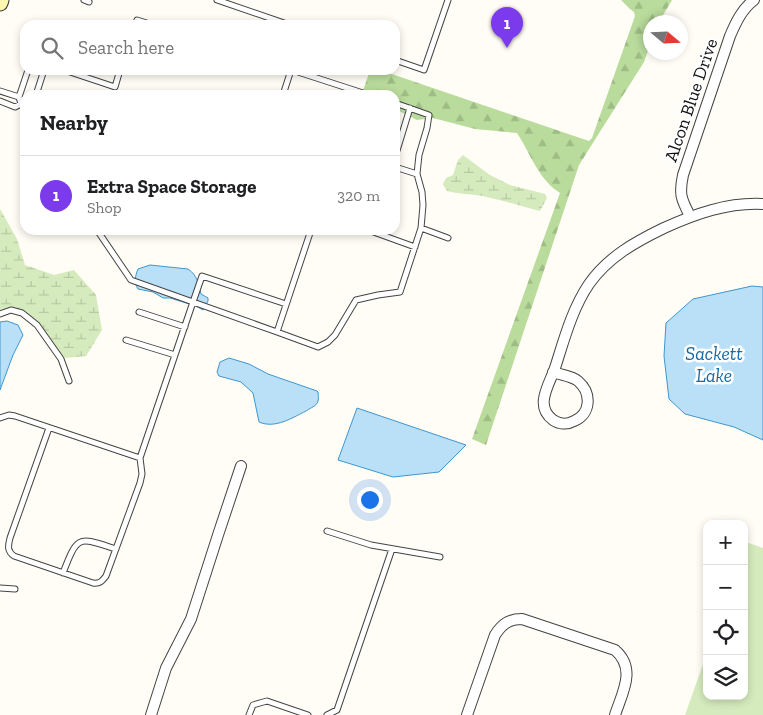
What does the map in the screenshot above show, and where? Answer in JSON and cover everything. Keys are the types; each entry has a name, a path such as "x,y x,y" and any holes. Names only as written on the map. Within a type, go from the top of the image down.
{"street":[{"name":"Alcon Blue Drive","path":"690,216 682,201 680,188 683,175 730,36 739,16 748,4 754,0"},
{"path":"553,372 578,381 588,396 586,410 582,417 576,421 562,424 556,422 545,412 543,398 578,303 599,271 642,238 690,216 736,205 763,204"},
{"path":"151,715 166,668 191,619 241,466"},
{"path":"467,715 495,635 506,623 514,619 522,619 615,650 621,656 626,664 626,683 615,715"}],"lane":[{"path":"216,0 275,20"},
{"path":"400,62 424,70 448,0"},
{"path":"21,90 26,75"},
{"path":"38,90 42,75"},
{"path":"79,75 115,87 119,75"},
{"path":"285,90 289,75"},
{"path":"305,75 348,90"},
{"path":"0,91 18,97 20,100"},
{"path":"18,97 20,92"},
{"path":"0,101 15,107 20,105"},
{"path":"100,235 131,280 318,347 328,342 335,335 356,300 400,292 421,228 423,205 417,174 419,155 428,128 429,114 400,105"},
{"path":"400,141 410,108"},
{"path":"400,169 417,174"},
{"path":"421,228 448,238"},
{"path":"276,332 309,235"},
{"path":"382,235 415,247"},
{"path":"49,428 8,548 14,556 93,583 98,583 106,576 140,483 142,474 140,458 202,276 286,304"},
{"path":"0,314 11,310 22,313 37,325 61,359 69,381"},
{"path":"139,312 185,327"},
{"path":"126,340 175,355"},
{"path":"0,418 15,416 140,458"},
{"path":"327,530 371,545 440,557"},
{"path":"63,573 72,550 80,542 92,541 116,549"},
{"path":"327,715 337,710 392,549"},
{"path":"0,588 15,589"},
{"path":"249,715 253,705 267,701 308,715"}],"green space":[{"path":"621,0 672,0 663,15 643,15 644,62 579,165 486,445 472,439 560,193 543,177 517,133 475,129 433,118 417,120 400,112 400,90 363,90 368,75 395,75 589,141 592,138 635,16 634,12"},
{"path":"463,155 490,175 510,185 545,194 547,198 540,211 482,196 447,191 443,184 446,178 453,175 458,160"},
{"path":"0,209 17,239 25,265 54,275 74,270 96,295 102,330 86,356 65,358 53,349 22,312 0,310"},
{"path":"748,543 763,548 763,715 685,715 703,664 703,700 748,700"}],"water":[{"path":"150,265 188,269 191,271 197,280 201,294 208,298 203,310 170,298 163,298 153,292 138,289 135,279 138,269"},
{"name":"Sackett Lake","path":"752,286 763,287 763,440 734,427 685,414 669,399 664,356 666,323 693,299"},
{"path":"7,321 18,325 23,335 13,355 0,390 0,322"},
{"path":"229,358 317,391 317,403 315,406 283,422 265,424 259,422 253,393 241,382 219,376 217,372 220,362"},
{"path":"357,408 466,445 439,472 393,477 338,460"}],"place":[{"name":"Extra Space Storage","path":"507,48"}]}
